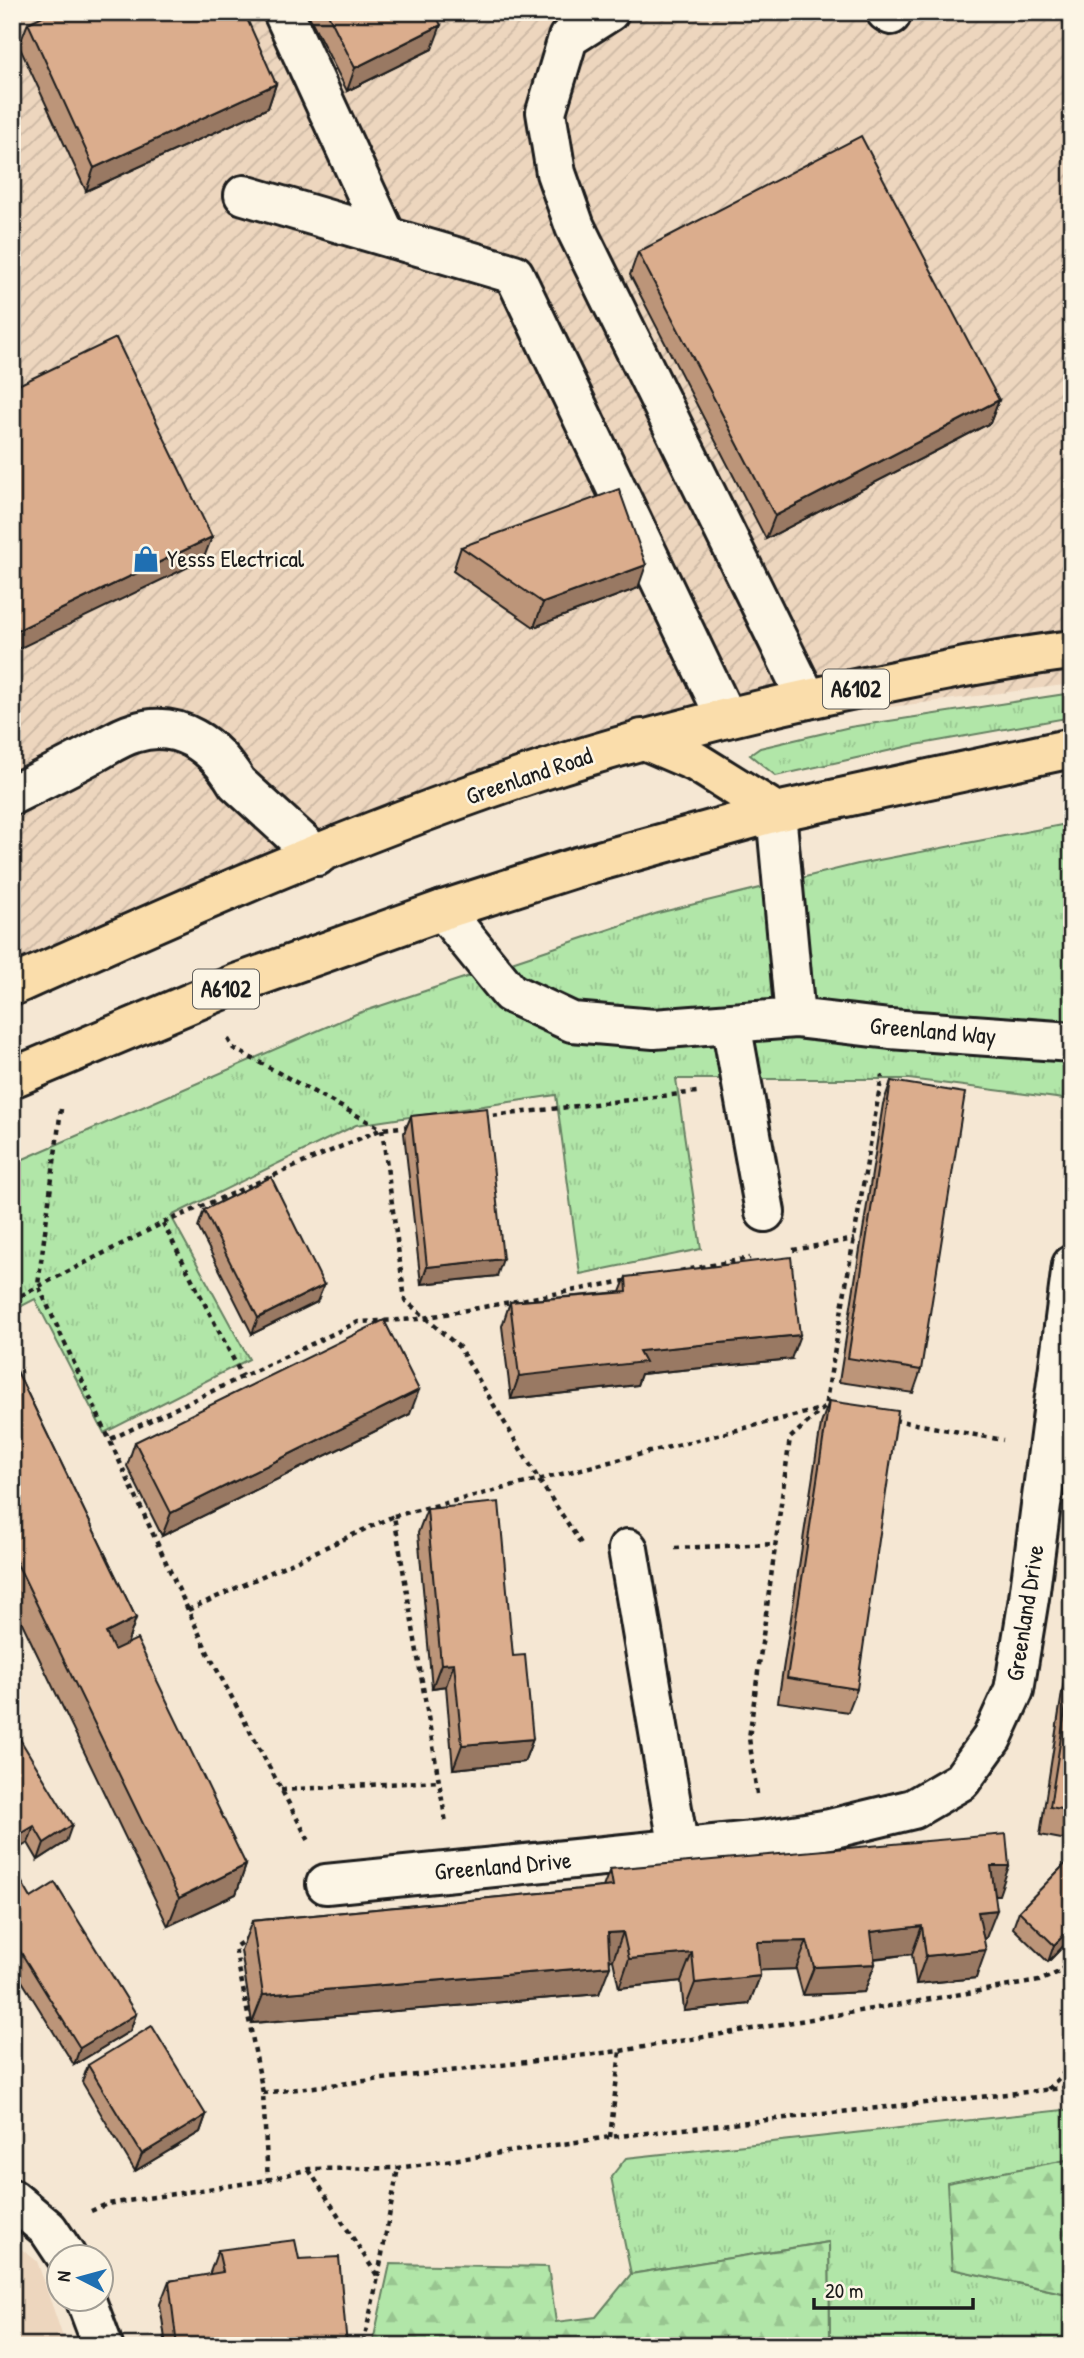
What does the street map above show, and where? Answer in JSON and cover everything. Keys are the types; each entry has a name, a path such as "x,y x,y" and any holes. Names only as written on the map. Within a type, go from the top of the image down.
{"highway":[{"name":"Greenland Road","path":"12,986 317,856 530,774 642,739 807,699 1013,657 1072,650"},
{"path":"642,739 696,762 776,812"},
{"name":"A6102","path":"12,1078 204,998 443,910 575,868 776,812 1072,748"}],"street":[{"path":"283,12 386,236"},
{"path":"610,12 568,38 545,112 556,173 575,228 807,699"},
{"path":"244,195 514,274 726,718"},
{"path":"12,795 134,732 158,729 181,731 196,737 229,768 237,783 317,856"},
{"path":"776,812 795,1018"},
{"name":"Greenland Way","path":"443,910 510,993 572,1022 653,1029 795,1018 890,1029 1072,1042"},
{"path":"732,1023 765,1212"},
{"name":"Greenland Drive","path":"326,1884 763,1840 830,1829 913,1809 961,1781 992,1738 1014,1690 1072,1265"},
{"path":"628,1549 679,1850"},
{"path":"12,2199 56,2242"},
{"path":"90,2312 103,2346"}],"path":[{"path":"204,998 233,1048 382,1129"},
{"path":"763,1840 749,1738 790,1438 825,1408 890,1029"},
{"path":"68,1053 38,1285 208,1653 313,1847 326,1884"},
{"path":"478,1118 743,1089"},
{"path":"12,1300 163,1223 382,1129 423,1124"},
{"path":"382,1129 405,1300 459,1347 538,1480 585,1551 775,1544"},
{"path":"163,1223 242,1376"},
{"path":"787,1251 855,1239"},
{"path":"667,1273 761,1256"},
{"path":"111,1439 358,1322 425,1318 640,1278"},
{"path":"188,1610 394,1516 791,1419 825,1408 838,1410"},
{"path":"891,1419 1048,1448"},
{"path":"394,1516 453,1870"},
{"path":"281,1790 439,1781"},
{"path":"255,1933 235,1947 263,2093 268,2180"},
{"path":"263,2093 620,2051 1039,1981 1059,1972 1072,1960"},
{"path":"610,2137 620,2051"},
{"path":"1048,2090 1072,2065"},
{"path":"58,2242 107,2204 268,2180 309,2169 398,2168 610,2137 1072,2087"},
{"path":"363,2346 398,2168"},
{"path":"309,2169 377,2277"}],"shaded area":[{"path":"12,12 1072,12 1072,684 592,745 12,985"},
{"path":"12,2242 37,2261 46,2287 46,2312 54,2312 66,2346 12,2346"}],"green space":[{"path":"1072,693 1072,717 910,746 776,776 750,755 760,748 850,727"},
{"path":"1072,823 1072,1100 909,1079 676,1079 701,1249 580,1274 556,1095 356,1125 171,1216 249,1359 104,1433 35,1299 12,1311 12,1164 356,1014 658,913 858,864"},
{"path":"1072,2109 1072,2159 948,2183 952,2269 1072,2295 1072,2327 1057,2346 830,2346 829,2242 631,2274 611,2177 626,2158"},
{"path":"1072,2159 1072,2295 952,2269 947,2183"},
{"path":"829,2242 830,2346 372,2346 390,2264 548,2267 556,2322 596,2317 631,2274"}],"building":[{"path":"51,12 244,12 276,84 94,168 28,23"},
{"path":"327,12 434,12 441,25 355,68"},
{"path":"861,136 999,400 775,516 638,252"},
{"path":"116,338 212,537 12,633 12,388"},
{"path":"619,489 646,565 543,603 461,547"},
{"path":"891,1081 965,1093 921,1370 848,1358"},
{"path":"487,1108 503,1259 427,1267 411,1116"},
{"path":"271,1177 324,1285 258,1318 204,1210"},
{"path":"791,1257 800,1335 639,1351 645,1362 519,1376 510,1302 627,1292 626,1277"},
{"path":"384,1320 419,1390 171,1513 135,1442"},
{"path":"12,1361 136,1618 106,1633 114,1650 137,1639 246,1865 179,1898 12,1553"},
{"path":"829,1401 898,1411 857,1689 787,1678"},
{"path":"499,1502 513,1656 525,1655 533,1739 462,1745 454,1663 441,1664 427,1509"},
{"path":"1072,1667 1072,1811 1050,1807"},
{"path":"12,1726 72,1825 44,1843 34,1826 12,1839"},
{"path":"1006,1834 1009,1866 991,1866 997,1910 978,1912 986,1950 926,1956 922,1926 871,1932 875,1964 814,1967 807,1941 757,1942 760,1976 695,1983 692,1953 629,1959 623,1932 608,1933 610,1966 263,1995 252,1921 613,1886 610,1869"},
{"path":"1072,1857 1072,1927 1054,1945 1019,1911"},
{"path":"16,1872 31,1898 55,1883 136,2014 80,2048 12,1938 12,1874"},
{"path":"152,2026 206,2115 142,2154 88,2065"},
{"path":"295,2240 299,2259 339,2257 347,2346 177,2346 169,2281 223,2272 218,2250"},
{"path":"12,2332 19,2346 12,2346"}],"place":[{"name":"Yesss Electrical","path":"146,559"}]}
